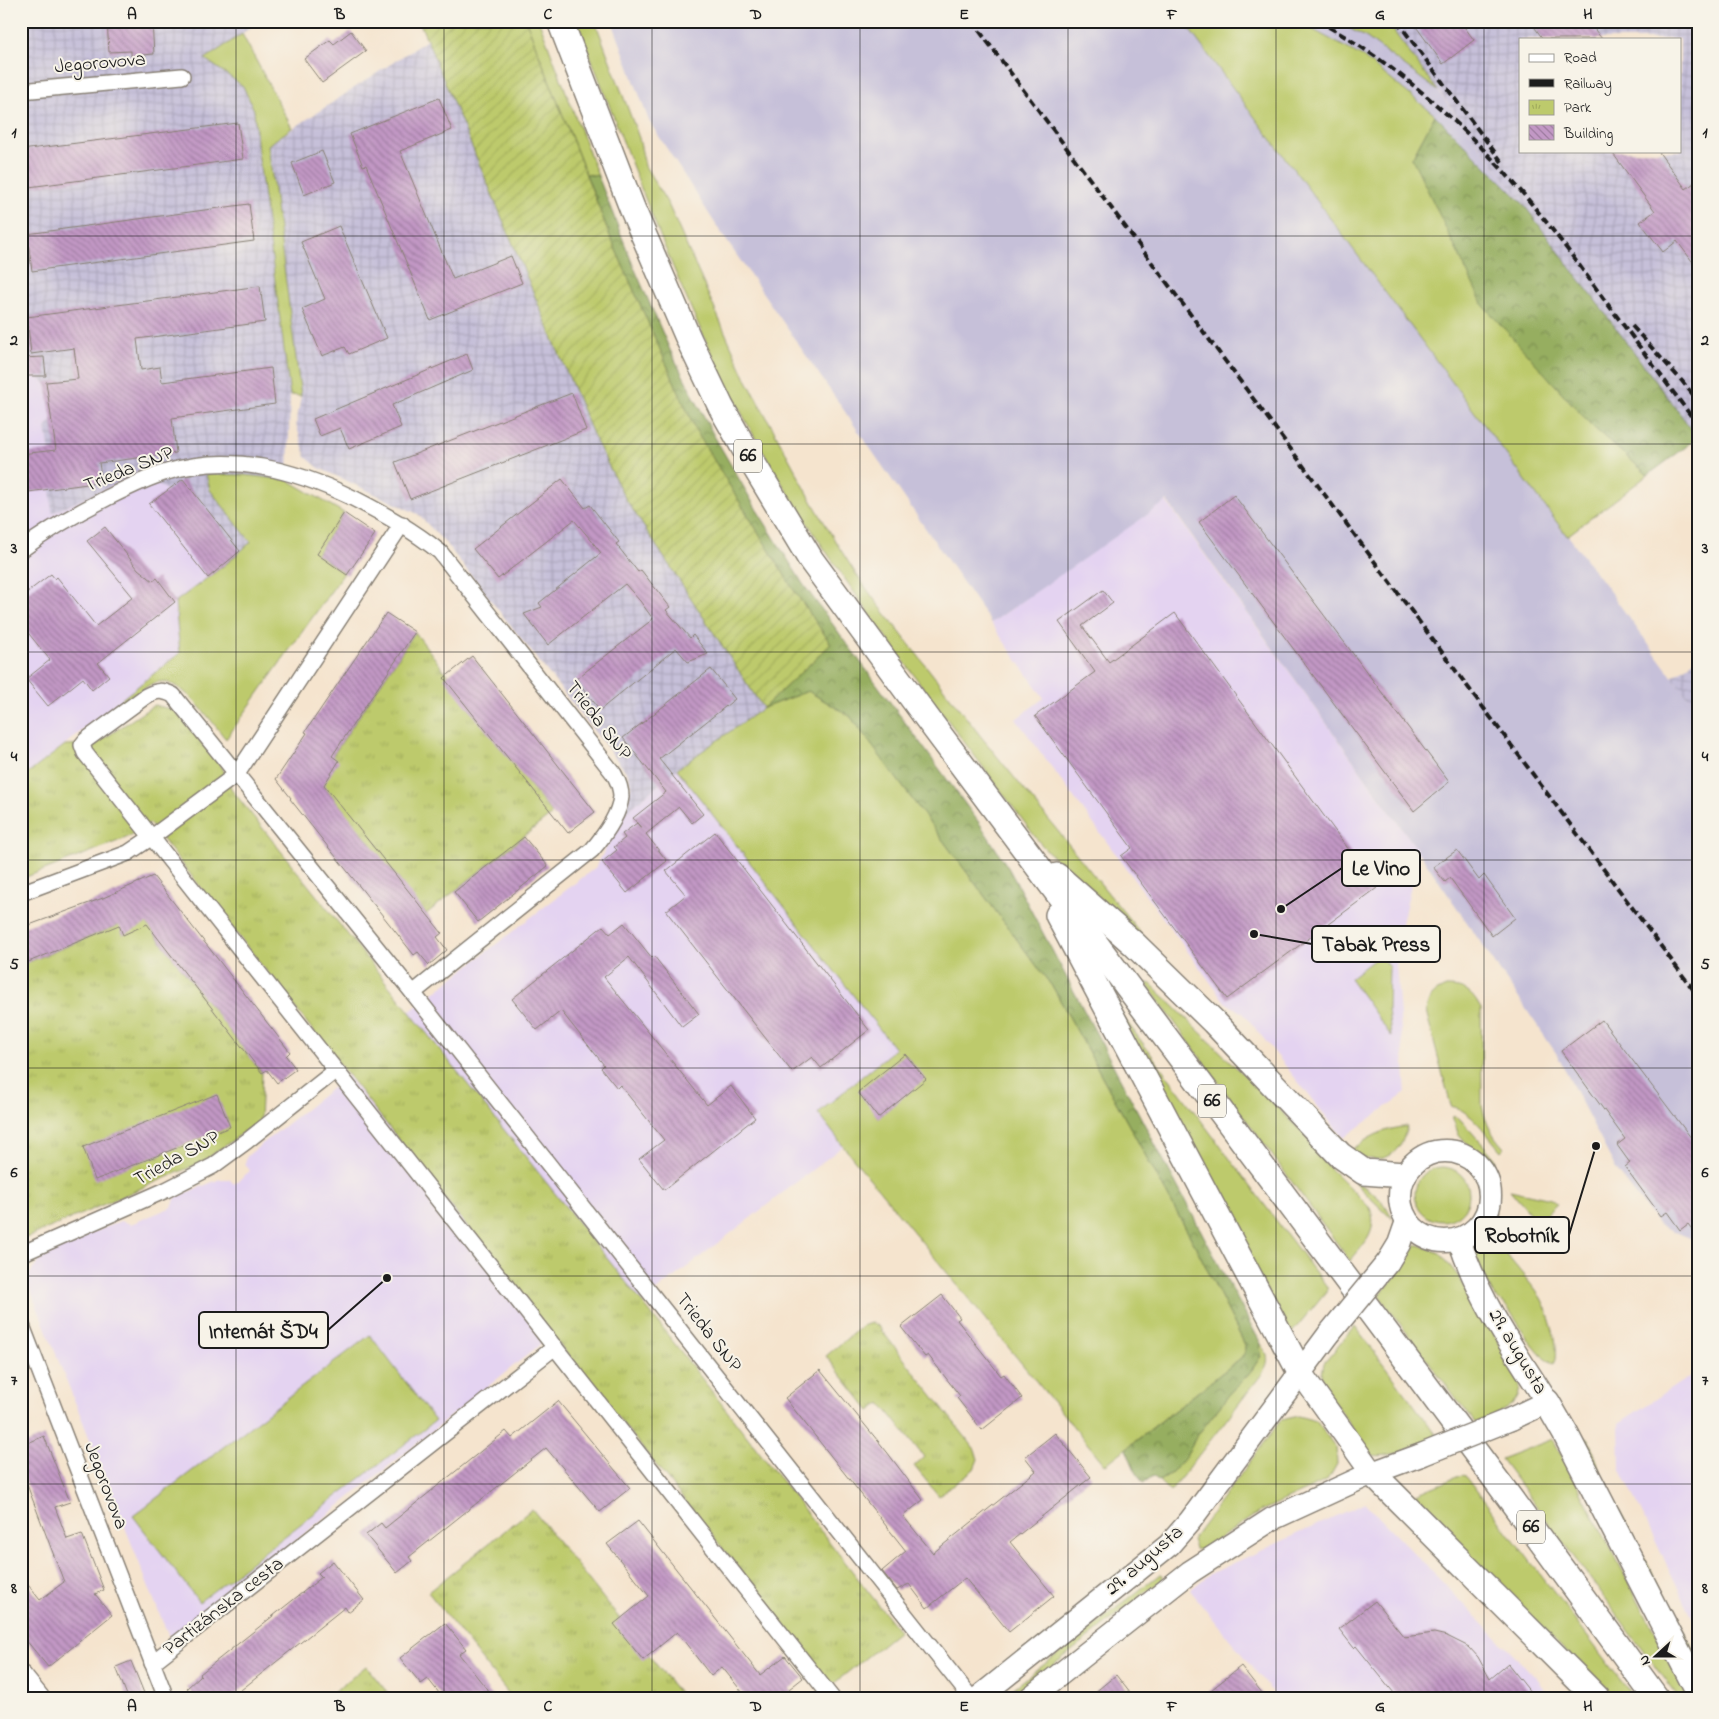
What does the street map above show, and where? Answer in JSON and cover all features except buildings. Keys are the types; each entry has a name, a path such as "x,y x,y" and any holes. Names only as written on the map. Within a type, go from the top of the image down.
{"main road":[{"name":"66","path":"560,21 660,277 721,407 785,520 822,576 1020,844 1506,1493 1656,1698"},
{"path":"1020,844 1140,950 1214,1022 1340,1154 1364,1172 1404,1175"},
{"path":"1020,844 1300,1372"},
{"path":"1547,1402 1565,1433 1698,1691"},
{"path":"1372,1473 1596,1698"}],"street":[{"name":"Jegorovova","path":"21,91 182,76"},
{"name":"Trieda SNP","path":"21,550 76,514 141,482 167,472 202,464 232,463 266,466 327,485 402,524 424,538 440,552 614,774 620,786 621,798 611,823 592,850 412,993"},
{"path":"21,893 128,852 152,837 237,774 402,524"},
{"name":"Trieda SNP","path":"832,1698 85,753 82,746 86,740 146,696 156,690 173,695 971,1698"},
{"name":"Trieda SNP","path":"21,1254 166,1190 213,1166 335,1071"},
{"path":"1441,1150 1460,1153 1475,1161 1488,1182 1490,1198 1487,1214 1478,1227 1459,1239 1445,1241 1430,1239 1417,1232 1402,1212 1400,1194 1404,1175 1420,1157 1430,1153 1441,1150"},
{"name":"29. augusta","path":"978,1698 1169,1545 1190,1521 1300,1372 1388,1262 1399,1244 1407,1221"},
{"name":"29. augusta","path":"1030,1698 1190,1572 1215,1554 1272,1519 1372,1473 1511,1419 1547,1402 1500,1327 1475,1282 1459,1239"},
{"name":"Jegorovova","path":"21,1323 152,1663"},
{"name":"Partizánska cesta","path":"166,1698 152,1663 555,1347"},
{"path":"1300,1372 1372,1473"},
{"path":"21,1677 38,1698"}],"shaded area":[{"path":"21,21 260,21 205,59 243,86 254,110 290,395 288,480 244,475 206,474 210,490 251,542 226,564 167,490 138,474 52,513 50,486 55,485 46,428 52,420 46,383 34,376 21,377"},
{"path":"612,21 1183,21 1698,712 1698,1248 1690,1238 1659,1225 1617,1171 1556,1053 1419,852 1167,501 991,623 722,234 649,121"},
{"path":"1297,21 1336,21 1367,38 1438,91 1521,201 1435,115 1363,57"},
{"path":"1386,21 1698,21 1698,438"},
{"path":"427,40 595,439 625,498 763,708 677,769 624,814 631,786 628,774 447,545 418,514 319,468 306,457 296,424 301,396 268,145"},
{"path":"34,376 46,383 52,420 46,428 55,485 52,513 138,474 167,490 226,564 176,602 180,653 21,779 21,377"},
{"path":"1166,501 1419,852 1395,952 1406,1093 1343,1138 1244,1014 1225,1002 1016,719 1044,698 991,623"},
{"path":"1698,658 1698,712 1672,677"},
{"path":"677,769 895,1049 818,1113 843,1146 642,1302 409,1012 596,867 624,814"},
{"path":"347,1076 552,1335 177,1636 168,1635 26,1279 46,1252 121,1221 131,1224 172,1207 176,1197 220,1179 229,1179 234,1184 250,1171 245,1163 247,1156"},
{"path":"1698,1371 1698,1629 1620,1468 1619,1423"},
{"path":"1365,1503 1537,1679 1552,1698 1277,1698 1190,1590 1210,1574"}],"green space":[{"path":"419,21 526,21 611,239 696,431 793,589 831,644 763,708 625,498 595,439"},
{"path":"526,21 539,21 598,176 586,174"},
{"path":"577,21 595,21 639,138 645,166 668,204 745,377 837,544 874,599 979,734 1169,968 1039,842 871,616 781,482 741,412 695,317 653,219"},
{"path":"1183,21 1297,21 1363,57 1435,115 1412,158 1592,426 1648,475 1567,536"},
{"path":"1336,21 1386,21 1438,91 1367,38"},
{"path":"242,34 292,128 268,145 301,396 290,395 254,110 243,86 205,59"},
{"path":"1435,115 1521,201 1698,438 1648,475 1592,426 1483,305 1412,158"},
{"path":"586,174 598,176 633,265 670,350 713,434 803,584 980,824 1009,869 1260,1342 1261,1356 1251,1371 1228,1396 1196,1437 1185,1458 1171,1473 1159,1481 1153,1476 1143,1483 1126,1449 1242,1357 1245,1352 1245,1345 1197,1249 1054,989 850,716 808,691 763,708 831,644 793,589 696,431 611,239"},
{"path":"206,474 244,475 288,480 344,513 317,554 344,573 226,739 194,701 174,685 164,682 151,684 123,706 114,705 180,653 175,602 226,564 251,542 210,490"},
{"path":"415,632 552,814 426,914 318,778"},
{"path":"808,691 850,716 1054,989 1197,1249 1245,1345 1245,1352 1242,1357 1105,1465 818,1113 895,1049 677,769 763,708"},
{"path":"154,705 174,710 222,767 232,790 642,1302 899,1631 832,1685 552,1335 150,823 126,838 21,879 21,779 65,745 96,744"},
{"path":"141,916 262,1073 260,1121 202,1162 21,1240 21,965"},
{"path":"1380,955 1389,967 1388,1009 1391,1036 1350,978"},
{"path":"1147,983 1151,984 1325,1154 1321,1159 1370,1208 1373,1224 1369,1237 1350,1261 1147,985"},
{"path":"1446,987 1463,989 1474,998 1481,1009 1482,1106 1490,1129 1504,1148 1501,1151 1472,1118 1451,1106 1426,1011 1432,996 1437,991"},
{"path":"1117,1009 1328,1289 1290,1335"},
{"path":"1452,1116 1459,1118 1493,1156 1495,1161 1493,1169 1458,1133"},
{"path":"1407,1126 1399,1146 1387,1157 1370,1159 1349,1152 1376,1134"},
{"path":"1442,1167 1452,1169 1461,1175 1467,1184 1469,1194 1467,1204 1461,1213 1452,1219 1442,1221 1432,1219 1423,1213 1417,1204 1415,1194 1417,1184 1423,1175 1432,1169"},
{"path":"1354,1182 1367,1188 1377,1196 1386,1207 1392,1219"},
{"path":"1510,1190 1551,1199 1557,1204 1544,1216 1538,1218 1532,1216"},
{"path":"1491,1226 1500,1245 1541,1298 1555,1338 1556,1355 1554,1364 1541,1355 1530,1342 1508,1308 1494,1296 1475,1257 1476,1245 1482,1234"},
{"path":"1420,1245 1440,1253 1459,1277 1516,1371 1520,1382 1519,1392 1510,1406 1475,1423 1379,1296 1399,1272 1411,1247"},
{"path":"871,1323 878,1326 974,1448 978,1459 974,1469 939,1496 914,1466 924,1457 881,1403 870,1411 826,1356 862,1326"},
{"path":"1355,1326 1438,1437 1396,1453 1380,1456 1372,1455 1324,1389 1322,1374 1324,1363"},
{"path":"370,1335 435,1421 199,1602 133,1516"},
{"path":"1260,1342 1267,1358 1267,1365 1262,1374 1170,1492 1159,1481 1171,1473 1185,1458 1196,1437 1228,1396 1251,1371 1261,1356"},
{"path":"1298,1416 1316,1421 1336,1448 1337,1464 1328,1480 1261,1511 1202,1550 1195,1549 1192,1540 1281,1420"},
{"path":"1581,1437 1588,1438 1590,1441 1604,1483 1698,1658 1698,1665 1584,1449"},
{"path":"1553,1439 1690,1698 1679,1698 1501,1459"},
{"path":"1464,1474 1634,1698 1613,1698 1409,1497"},
{"path":"532,1509 683,1698 512,1698 428,1592"},
{"path":"1160,1574 1163,1576 1162,1580 1014,1696 1010,1691"},
{"path":"366,1666 392,1698 327,1698"}],"railway":[{"path":"972,21 1698,996"},
{"path":"1318,21 1349,39 1409,82 1465,131 1491,158 1516,185 1555,234 1698,425"},
{"path":"1397,21 1502,162"},
{"path":"1632,326 1698,401"}],"place":[{"name":"Le Vino","path":"1281,909"},
{"name":"Tabak Press","path":"1254,934"},
{"name":"Robotník","path":"1596,1146"},
{"name":"Internát ŠD4","path":"387,1278"}]}
